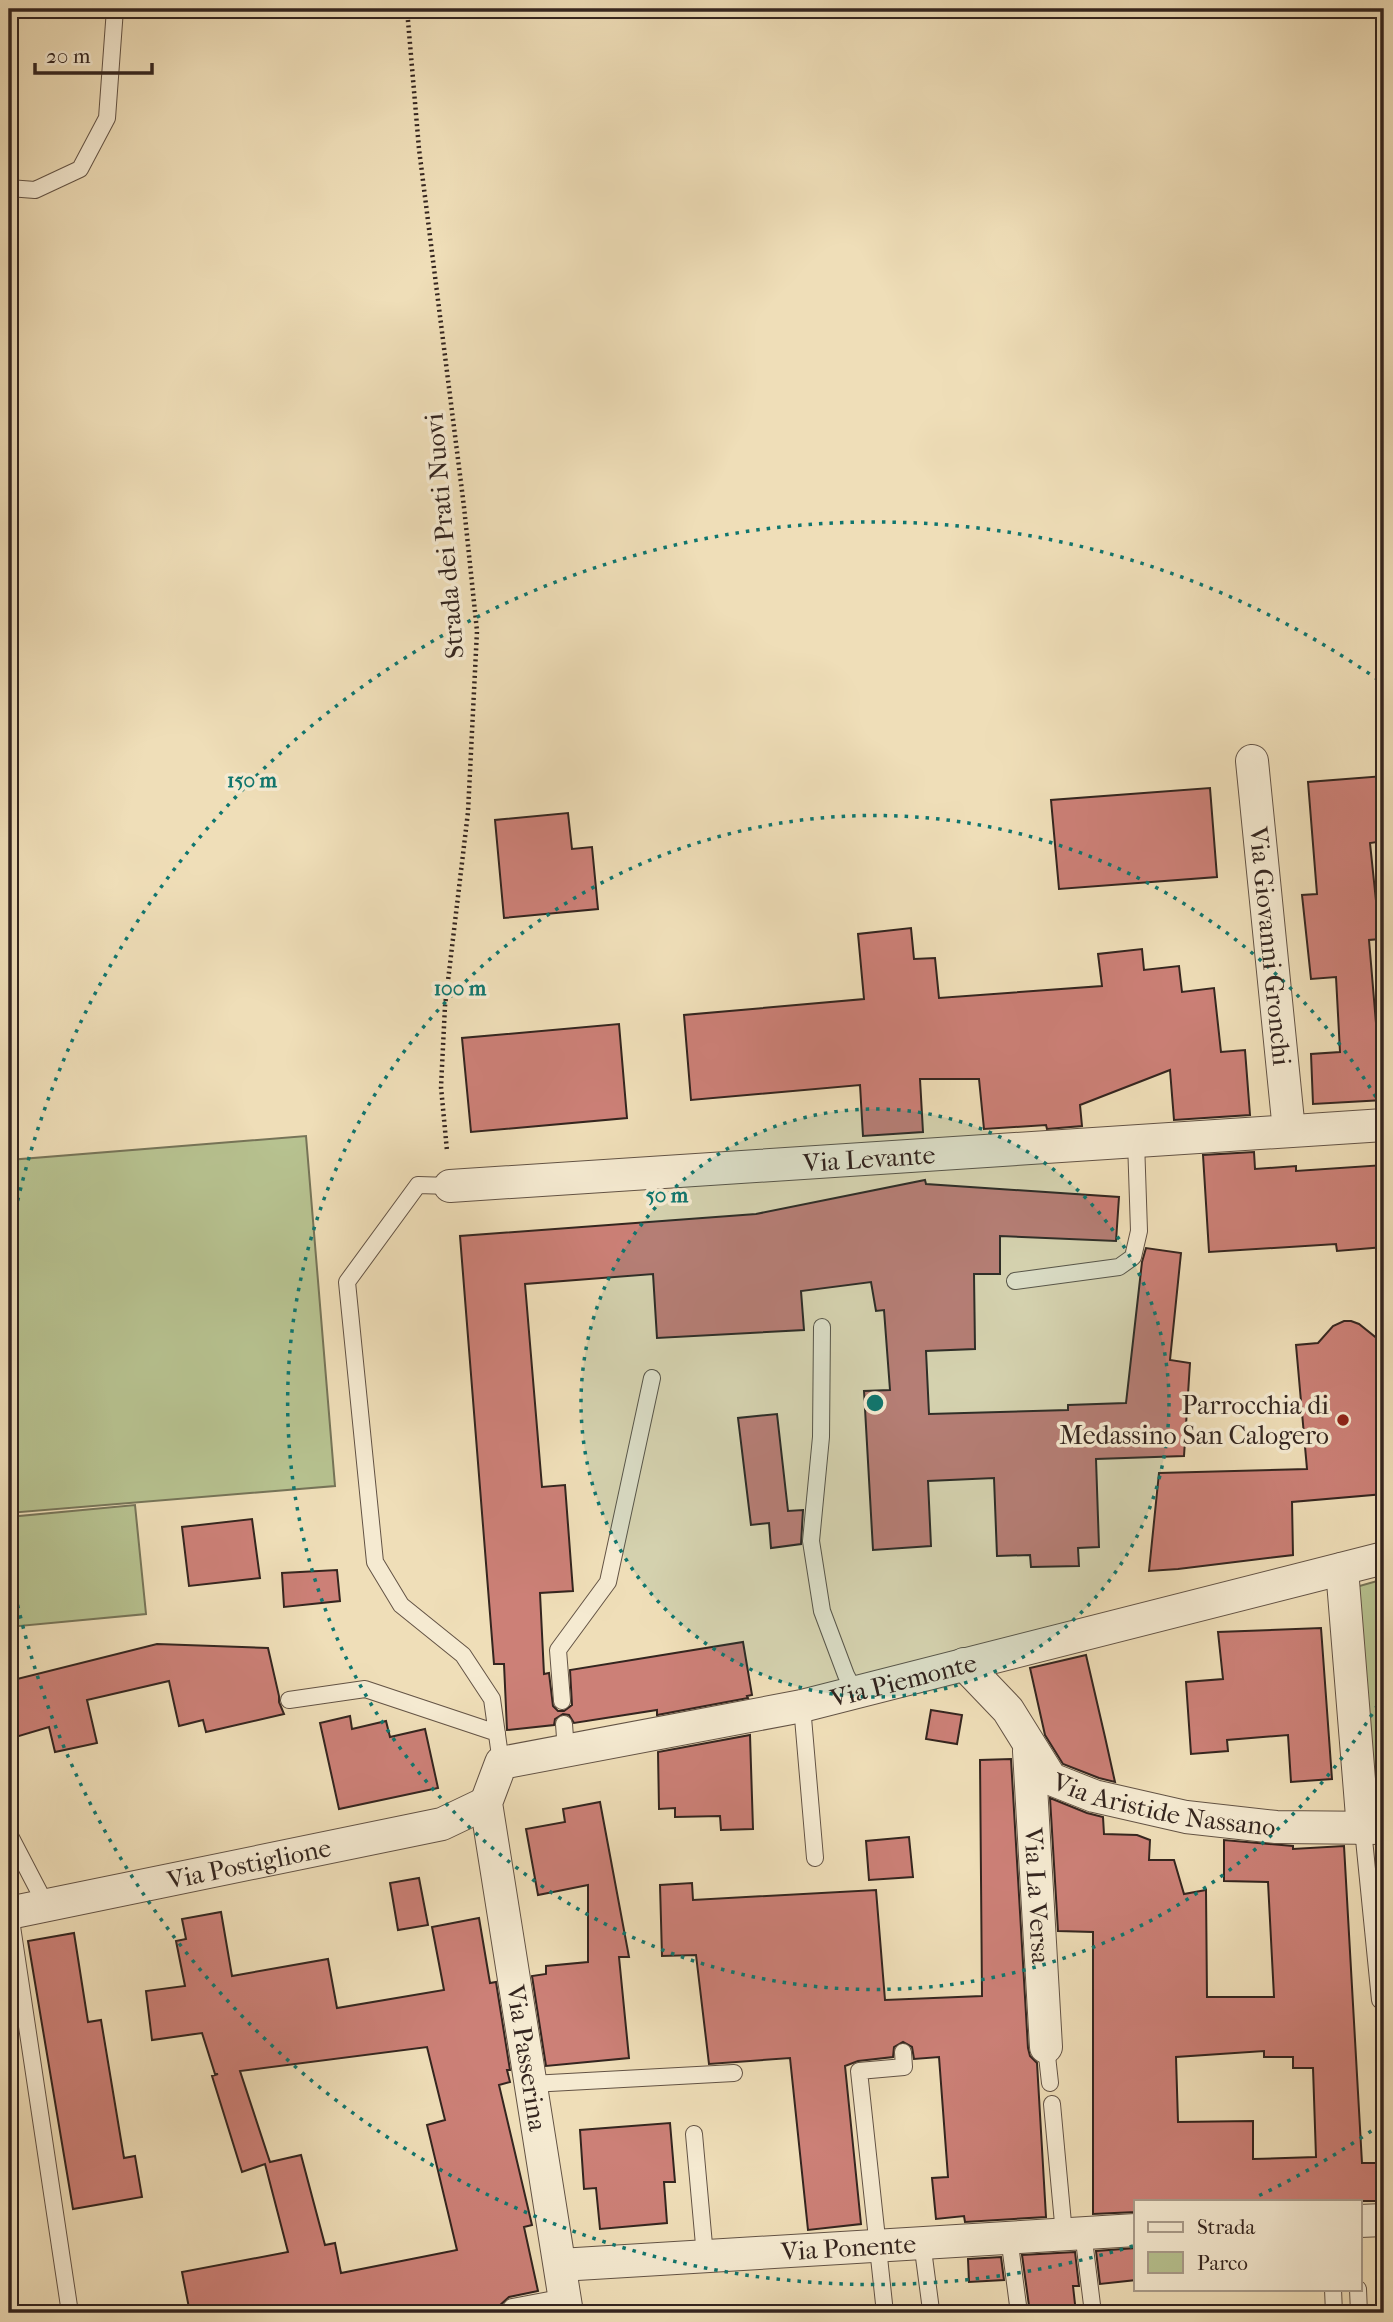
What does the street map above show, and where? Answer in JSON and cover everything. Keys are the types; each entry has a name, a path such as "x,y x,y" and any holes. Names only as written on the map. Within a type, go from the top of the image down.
{"street":[{"name":"Via Giovanni Gronchi","path":"1252,761 1289,1131"},
{"name":"Via Levante","path":"450,1186 1384,1125"},
{"name":"Via Piemonte","path":"499,1748 802,1706 1384,1558"},
{"path":"1342,1569 1374,1828"},
{"name":"Via Aristide Nassano","path":"964,1664 1008,1710 1051,1779 1094,1796 1186,1817 1276,1826 1374,1828"},
{"name":"Via La Versa","path":"1029,1747 1046,2047"},
{"path":"486,1803 499,1748"},
{"name":"Via Postiglione","path":"9,1913 442,1825 486,1803"},
{"name":"Via Passerina","path":"486,1803 566,2305"},
{"path":"1362,2221 1384,2220"},
{"name":"Via Ponente","path":"560,2265 1134,2230"}],"lane":[{"path":"9,188 35,190 80,169 107,118 115,9"},
{"path":"1015,1281 1119,1267 1133,1257 1139,1231 1136,1141"},
{"path":"450,1186 418,1185 347,1282 375,1562 401,1605 463,1655 492,1699 499,1748"},
{"path":"822,1327 821,1437 811,1541 822,1611 855,1692"},
{"path":"562,1701 558,1650 608,1582 652,1378"},
{"path":"289,1700 365,1689 499,1748"},
{"path":"802,1706 815,1858"},
{"path":"1374,1828 1380,2000"},
{"path":"9,1834 46,1905"},
{"path":"9,1913 70,2313"},
{"path":"1046,2047 1050,2083"},
{"path":"886,2313 859,2071 904,2067 903,2052"},
{"path":"531,2084 734,2073"},
{"path":"1052,2105 1074,2233 1093,2313"},
{"path":"694,2134 705,2256"},
{"path":"1009,2237 1018,2313"},
{"path":"922,2242 931,2310"},
{"path":"1333,2290 1334,2313"},
{"path":"1358,2290 1359,2313"},
{"path":"507,2313 512,2307 566,2305"}],"path":[{"name":"Strada dei Prati Nuovi","path":"407,9 419,149 477,631 468,813 445,1006 441,1087 450,1186"}],"green space":[{"path":"306,1136 335,1486 9,1513 9,1160"},
{"path":"135,1505 146,1614 9,1627 9,1517"},
{"path":"1384,1579 1384,1812 1373,1813 1356,1587"}],"building":[{"path":"1384,776 1384,841 1370,843 1380,939 1369,940 1376,1023 1384,1023 1384,1100 1313,1104 1311,1054 1340,1052 1336,977 1311,979 1302,895 1317,894 1308,782"},
{"path":"1210,788 1217,877 1059,889 1051,800"},
{"path":"568,813 572,849 592,847 598,909 504,918 495,820"},
{"path":"911,928 914,959 935,958 939,998 1102,986 1098,954 1142,949 1144,970 1179,966 1182,992 1214,988 1221,1052 1245,1050 1250,1115 1174,1120 1170,1070 1080,1105 1082,1126 1047,1129 1046,1125 984,1129 979,1079 920,1079 923,1132 863,1136 860,1085 691,1100 684,1015 864,999 858,934"},
{"path":"619,1024 627,1118 471,1132 462,1038"},
{"path":"1254,1152 1255,1169 1296,1166 1296,1171 1384,1165 1384,1247 1337,1251 1336,1244 1209,1252 1203,1155"},
{"path":"925,1180 926,1184 1119,1197 1116,1241 1000,1236 1000,1274 974,1274 975,1349 926,1351 929,1414 1068,1410 1068,1405 1126,1403 1142,1262 1146,1248 1181,1253 1170,1360 1190,1363 1184,1456 1096,1459 1099,1547 1078,1548 1079,1566 1031,1567 1030,1555 997,1556 994,1478 928,1481 931,1546 873,1550 864,1391 890,1390 884,1310 876,1311 871,1282 801,1291 804,1330 657,1338 653,1274 525,1284 542,1487 565,1485 573,1591 540,1593 544,1674 549,1673 553,1706 558,1711 564,1711 572,1705 570,1670 743,1642 752,1695 747,1696 748,1698 657,1715 657,1710 574,1723 569,1715 563,1714 555,1719 554,1725 507,1730 504,1664 494,1664 460,1236 756,1214"},
{"path":"1351,1321 1359,1324 1384,1344 1384,1494 1292,1502 1293,1555 1149,1571 1159,1473 1307,1469 1296,1345 1318,1343 1333,1326"},
{"path":"777,1414 788,1511 803,1510 801,1544 771,1548 769,1523 751,1525 738,1418"},
{"path":"252,1519 260,1578 189,1586 182,1527"},
{"path":"337,1570 340,1601 284,1607 282,1573"},
{"path":"1321,1628 1332,1779 1291,1782 1288,1735 1227,1740 1228,1751 1191,1754 1186,1682 1223,1679 1218,1632"},
{"path":"157,1644 268,1648 284,1714 206,1732 203,1720 179,1726 169,1681 87,1700 97,1743 55,1752 49,1727 9,1739 9,1681"},
{"path":"1086,1655 1115,1782 1063,1764 1045,1735 1030,1668"},
{"path":"931,1710 962,1715 957,1744 926,1739"},
{"path":"350,1716 352,1729 386,1721 390,1737 425,1729 438,1788 339,1809 320,1723"},
{"path":"750,1735 753,1829 721,1830 720,1816 675,1817 675,1808 659,1809 658,1752"},
{"path":"1011,1759 1028,2048 1030,2056 1037,2063 1046,2217 965,2222 964,2216 936,2219 932,2178 948,2177 939,2057 914,2059 912,2047 903,2042 894,2047 893,2057 858,2061 845,2066 861,2224 808,2230 790,2058 709,2064 696,1955 662,1956 660,1885 692,1883 693,1900 876,1890 885,2000 982,1996 980,1760"},
{"path":"1050,1798 1103,1817 1104,1834 1137,1835 1150,1840 1149,1860 1174,1860 1184,1894 1206,1890 1207,1997 1274,1997 1268,1882 1224,1881 1224,1840 1293,1846 1293,1849 1344,1846 1362,2163 1384,2163 1384,2201 1134,2200 1134,2212 1093,2214 1093,1932 1058,1931","holes":["1264,2051 1264,2057 1293,2057 1293,2068 1313,2068 1316,2157 1253,2159 1253,2121 1178,2122 1176,2057"]},
{"path":"600,1802 629,1957 619,1957 629,2058 546,2066 532,1976 546,1974 546,1966 588,1962 588,1885 538,1895 526,1829 565,1822 563,1809"},
{"path":"909,1837 913,1877 869,1880 866,1841"},
{"path":"419,1878 428,1925 398,1930 390,1883"},
{"path":"221,1912 232,1976 328,1959 337,2008 444,1990 432,1927 479,1918 490,1983 496,1982 510,2070 507,2070 510,2082 499,2085 532,2225 524,2227 538,2291 509,2297 499,2306 497,2313 190,2313 182,2272 288,2252 265,2164 242,2172 212,2076 218,2074 215,2074 202,2033 152,2040 146,1991 185,1986 176,1941 186,1939 182,1919","holes":["427,2047 445,2120 427,2125 457,2250 341,2273 335,2243 325,2245 301,2155 270,2162 240,2071"]},
{"path":"74,1933 88,2022 101,2020 124,2158 135,2156 142,2197 73,2209 28,1941"},
{"path":"670,2123 675,2182 664,2182 667,2223 600,2229 596,2188 584,2189 580,2130"},
{"path":"1134,2248 1134,2280 1100,2284 1096,2251"},
{"path":"1075,2252 1079,2286 1073,2286 1076,2313 1030,2313 1022,2255"},
{"path":"1001,2257 1004,2280 969,2282 968,2259"}],"place":[{"name":"Parrocchia di Medassino San Calogero","path":"1343,1420"}]}
